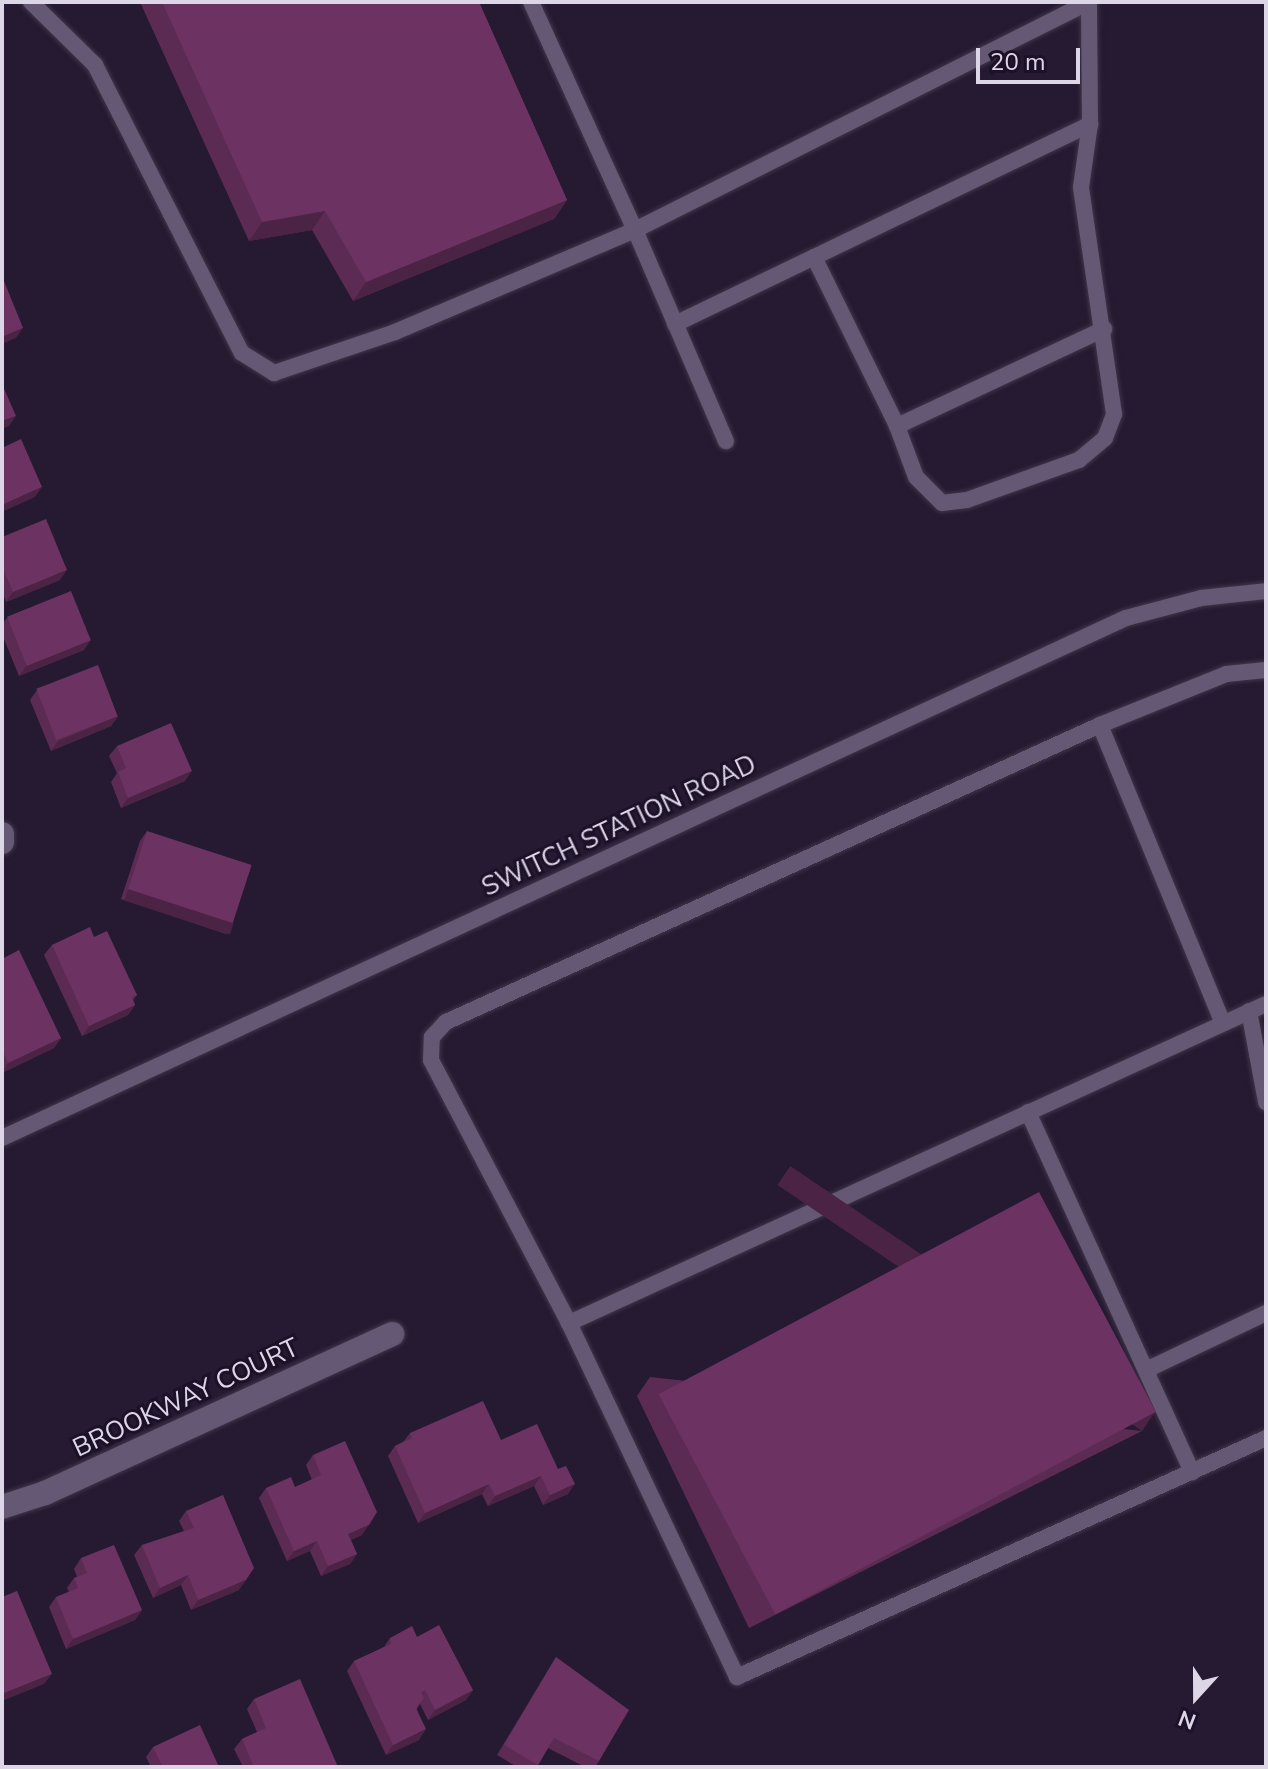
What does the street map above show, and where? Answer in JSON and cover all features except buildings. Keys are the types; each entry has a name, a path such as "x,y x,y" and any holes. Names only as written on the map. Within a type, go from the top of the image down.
{"street":[{"path":"2,834 2,842"},
{"name":"BROOKWAY COURT","path":"2,1507 45,1493 392,1334"}],"lane":[{"path":"31,2 95,65 242,353 274,373 395,332 635,230 1089,2 1090,124 1081,187 1114,414 1105,438 1079,460 967,500 942,503 916,477 897,426 814,257"},
{"path":"531,2 635,230 726,441"},
{"path":"675,324 1090,124"},
{"path":"897,426 1104,329"},
{"name":"SWITCH STATION ROAD","path":"2,1138 1126,618 1201,598 1266,591"},
{"path":"1266,670 1226,674 1100,725 446,1022 432,1037 431,1060 569,1323 737,1677 1266,1438"},
{"path":"1100,725 1223,1023"},
{"path":"569,1323 1266,1004"},
{"path":"1249,1011 1266,1102"},
{"path":"1028,1112 1192,1472"},
{"path":"1146,1370 1266,1313"}]}
